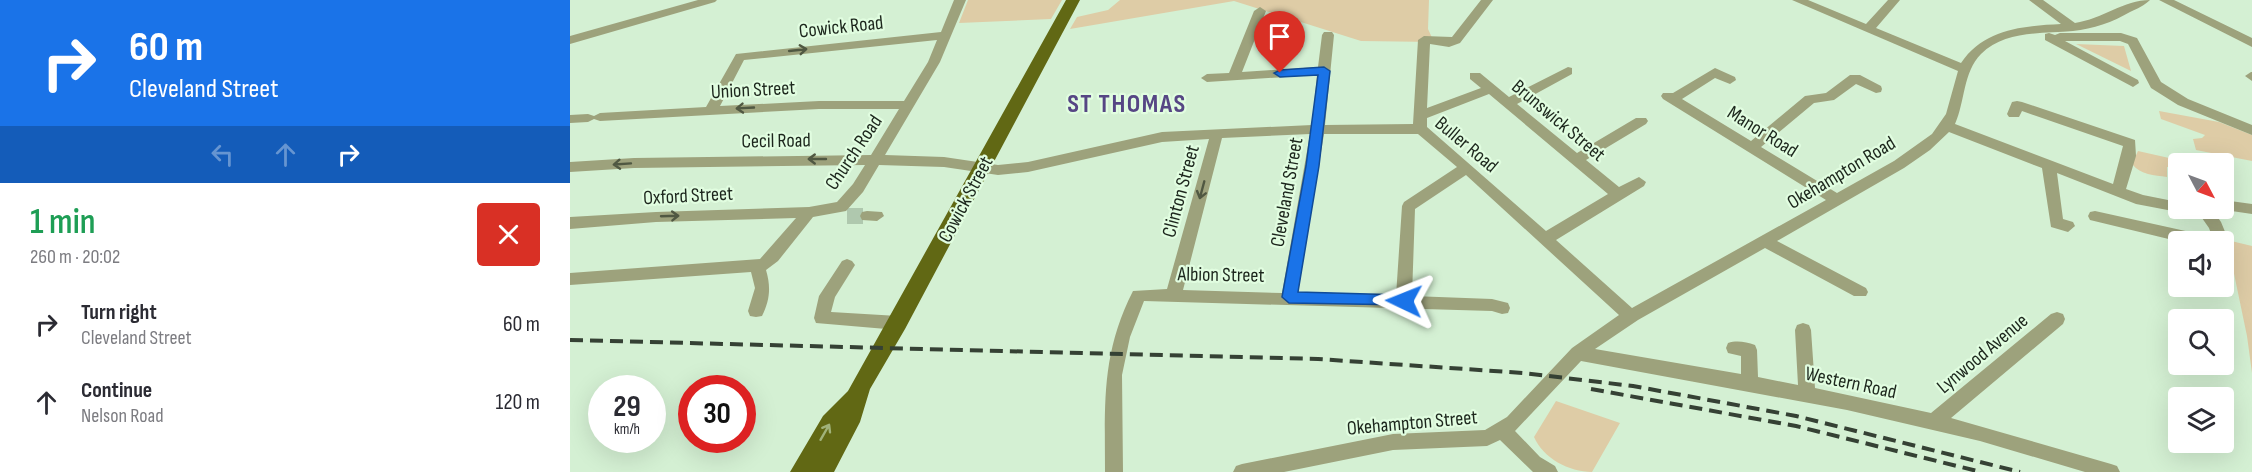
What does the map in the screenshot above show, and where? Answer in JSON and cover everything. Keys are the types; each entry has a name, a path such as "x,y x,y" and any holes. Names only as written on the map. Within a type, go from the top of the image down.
{"main road":[{"name":"Cowick Street","path":"801,472 830,423 855,398 1073,0"},
{"name":"Cowick Street","path":"822,472 849,422 855,398"}],"street":[{"name":"Church Road","path":"809,212 841,213 842,207 858,188 909,105 946,35 960,0"},
{"path":"1487,0 1453,42 1423,47 1421,122 1491,89"},
{"path":"1798,0 1964,69"},
{"path":"1869,28 1894,0"},
{"path":"2035,0 2073,27"},
{"path":"2144,0 2116,16 2073,27 2028,30 1998,37 1977,50 1964,69 1954,116 1948,126 2141,200 2168,205"},
{"path":"2165,0 2252,43"},
{"path":"570,40 707,1"},
{"path":"1234,76 1260,11"},
{"name":"Cowick Road","path":"711,110 740,57 946,35"},
{"name":"Cleveland Street","path":"1289,297 1318,130 1328,35"},
{"path":"2133,83 2046,37 2121,37 2133,41 2156,86 2183,102 2252,130"},
{"path":"1207,78 1324,71"},
{"path":"1509,103 1568,71"},
{"name":"Manor Road","path":"1730,80 1715,72 1671,97 1837,200"},
{"name":"Brunswick Street","path":"1475,76 1618,194"},
{"path":"1752,147 1810,99 1829,97 1855,78 1876,89"},
{"name":"Union Street","path":"570,119 819,105 909,105"},
{"path":"2014,114 2018,105 2130,143 2118,190"},
{"path":"1578,159 1641,121"},
{"name":"Buller Road","path":"981,167 998,170 1028,167 1162,137 1318,130 1421,122 1428,133 1630,316"},
{"name":"Okehampton Road","path":"1538,396 1578,353 1630,316 1837,200 1917,151 1948,126"},
{"name":"Clinton Street","path":"1174,294 1217,134"},
{"name":"Cecil Road","path":"570,167 772,159 944,162 981,167"},
{"path":"2049,165 2056,223 2068,226"},
{"path":"1404,301 1405,225 1409,206 1467,168"},
{"path":"1545,239 1639,182"},
{"path":"2141,200 2142,226"},
{"path":"2234,206 2252,208"},
{"path":"570,279 757,266 773,257 809,212"},
{"name":"Oxford Street","path":"570,223 656,217 809,212"},
{"path":"2095,216 2168,232"},
{"path":"1765,241 1860,292"},
{"path":"847,265 827,296 821,311 822,318 898,323"},
{"path":"756,311 763,288 757,266"},
{"name":"Albion Street","path":"1114,472 1114,375 1122,337 1137,296 1174,294 1289,297 1492,305 1502,308"},
{"name":"Lynwood Avenue","path":"1934,421 2057,319"},
{"path":"1803,330 1807,394"},
{"path":"1734,348 1749,350 1750,382"},
{"name":"Western Road","path":"1578,353 1750,382 1934,421 2034,446 2111,472"},
{"name":"Okehampton Street","path":"1242,472 1355,447 1393,442 1487,438 1503,430 1538,396"},
{"path":"1503,430 1534,463 1549,472"}],"shaded area":[{"path":"968,0 1062,0 1051,19 959,23"},
{"path":"1120,0 1429,0 1428,29 1434,42 1361,41 1234,1 1070,29 1077,17 1108,10"},
{"path":"2076,44 2124,46 2131,71"},
{"path":"2159,111 2219,122 2252,135 2252,161 2234,157 2234,153 2196,150 2193,139 2202,138 2205,135 2161,119"},
{"path":"2138,151 2168,158 2167,177 2148,174 2132,164"},
{"path":"2234,242 2252,246 2252,373 2234,274"},
{"path":"1556,401 1620,423 1592,472 1574,469 1558,462 1538,445 1534,437"}],"tunnel":[{"path":"847,216 867,216"}],"railway":[{"path":"570,340 1318,359 1523,373 1633,386 1796,416 2020,472"},
{"path":"1591,389 1796,426 1981,472"}],"district":[{"name":"ST THOMAS","path":"1127,103"}],"route":[{"path":"1280,73 1324,71 1318,130 1289,297 1404,301"}]}
